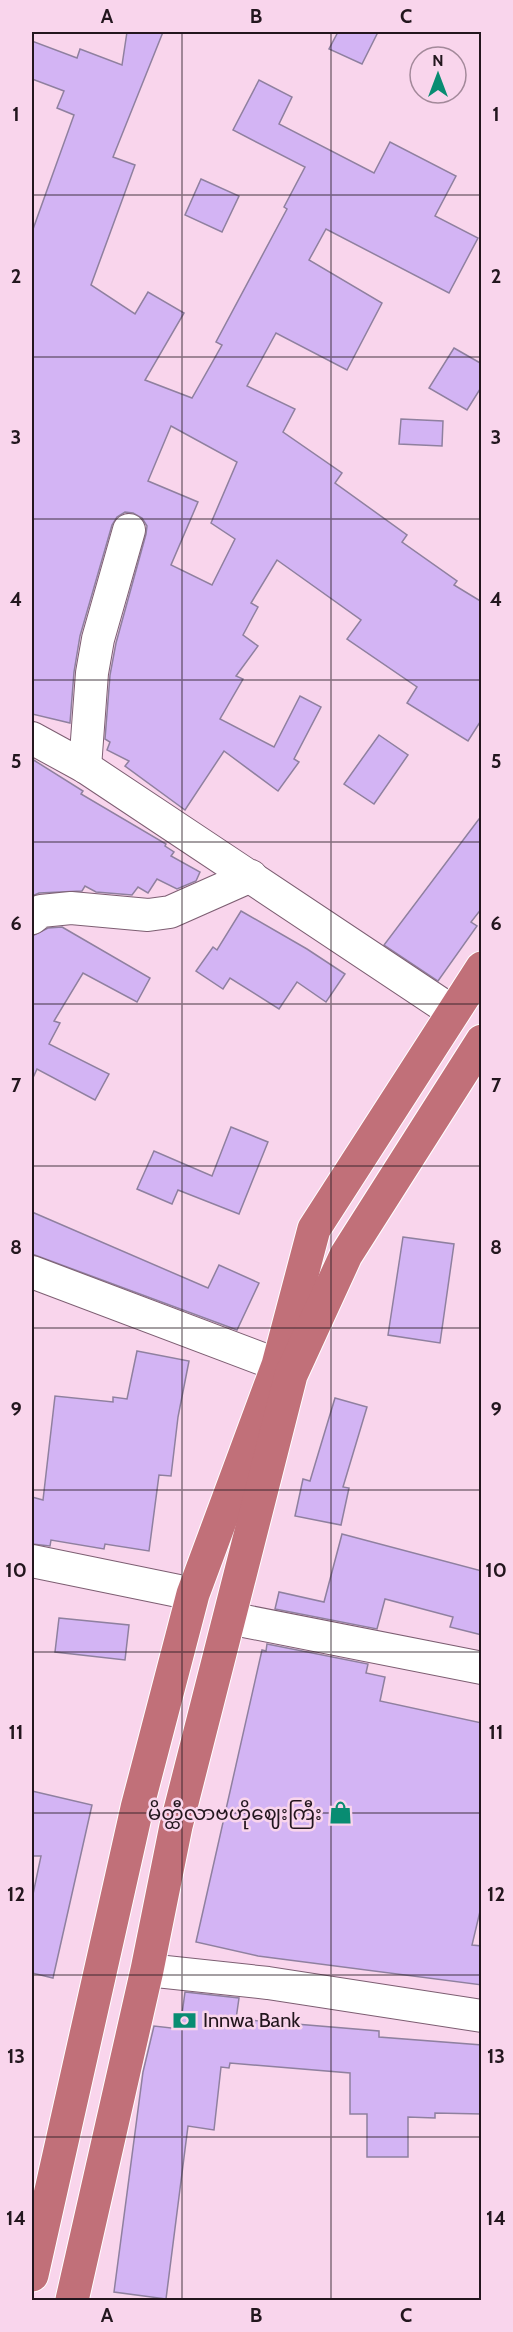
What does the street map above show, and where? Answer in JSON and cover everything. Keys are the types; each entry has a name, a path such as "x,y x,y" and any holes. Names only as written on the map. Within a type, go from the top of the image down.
{"highway":[{"path":"32,2274 137,1808 193,1594 278,1365 314,1229 482,968"},
{"path":"72,2301 147,1970 176,1826 291,1375 346,1255 482,1041"}],"street":[{"path":"85,767 92,674 98,639 129,530"},
{"path":"32,738 85,767 453,1012"},
{"path":"32,918 41,911 72,908 148,915 170,912 251,876"},
{"path":"32,1272 278,1365"},
{"path":"32,1561 193,1594"},
{"path":"229,1618 482,1668"},
{"path":"147,1970 268,1983 482,2016"}],"building":[{"path":"127,32 163,32 113,157 135,165 91,285 135,314 148,292 184,313 145,380 192,398 222,345 216,342 287,209 284,207 305,167 233,130 259,80 292,97 279,124 374,173 390,142 456,176 435,216 478,238 449,293 326,229 309,260 382,303 347,370 276,333 247,386 295,409 283,432 342,473 335,483 407,535 402,542 457,581 454,585 482,602 482,719 468,741 407,703 417,687 347,639 361,620 277,560 251,603 258,607 243,635 258,646 236,676 243,679 220,719 274,747 300,696 321,707 294,759 299,762 278,791 224,751 185,810 125,766 129,761 107,750 110,742 105,739 110,675 116,643 147,526 142,518 125,512 117,517 112,525 80,636 74,672 70,723 32,714 32,232 74,115 57,108 64,91 32,79 32,41 77,58 80,49 122,65","holes":["171,426 237,462 211,523 235,539 212,585 171,565 198,502 148,481"]},
{"path":"338,32 378,32 362,64 329,49"},
{"path":"201,179 239,196 222,232 185,215"},
{"path":"454,348 482,364 482,386 467,410 429,388"},
{"path":"401,419 443,421 442,446 399,444"},
{"path":"379,735 408,755 374,804 344,784"},
{"path":"32,759 83,791 81,794 166,844 165,846 174,852 171,856 200,872 196,881 177,889 157,879 148,893 138,887 132,895 96,892 85,886 82,891 39,893 32,896"},
{"path":"482,815 482,908 471,922 477,926 438,981 384,945"},
{"path":"241,911 345,974 326,1002 297,982 279,1009 230,978 223,989 196,971 213,947 217,950"},
{"path":"62,927 150,978 137,1002 83,973 54,1021 60,1023 49,1044 109,1074 95,1100 37,1069 32,1080 32,936 48,928"},
{"path":"231,1127 268,1142 239,1214 178,1190 172,1204 137,1189 154,1151 212,1176"},
{"path":"32,1212 208,1288 219,1265 259,1283 237,1330 32,1254"},
{"path":"403,1237 454,1244 440,1343 388,1335"},
{"path":"137,1351 189,1361 178,1417 171,1476 159,1475 149,1551 105,1544 104,1549 51,1540 50,1546 32,1544 32,1497 43,1500 55,1396 113,1402 113,1397 127,1399"},
{"path":"335,1398 367,1407 343,1487 349,1488 341,1525 295,1516 303,1479 310,1481"},
{"path":"342,1534 482,1571 482,1635 450,1627 453,1617 385,1599 377,1629 275,1609 279,1592 324,1602"},
{"path":"59,1618 129,1625 125,1660 55,1652"},
{"name":"မိတ္ထီလာဗဟိုဈေးကြီး","path":"267,1644 368,1664 366,1673 385,1677 380,1701 482,1723 482,1903 472,1945 482,1946 482,1985 258,1956 196,1942 262,1650 266,1651"},
{"path":"32,1791 92,1805 53,1978 32,1973 32,1899 41,1856 32,1856"},
{"path":"185,1992 239,1998 236,2019 379,2031 379,2037 482,2045 482,2114 435,2113 435,2118 408,2117 408,2157 367,2157 367,2114 350,2114 350,2073 230,2063 229,2068 221,2067 214,2130 188,2126 166,2299 114,2292 143,2072 154,2026 180,2029"}],"place":[{"name":"မိတ္ထီလာဗဟိုဈေးကြီး","path":"340,1813"},
{"name":"Innwa Bank","path":"185,2020"}]}
